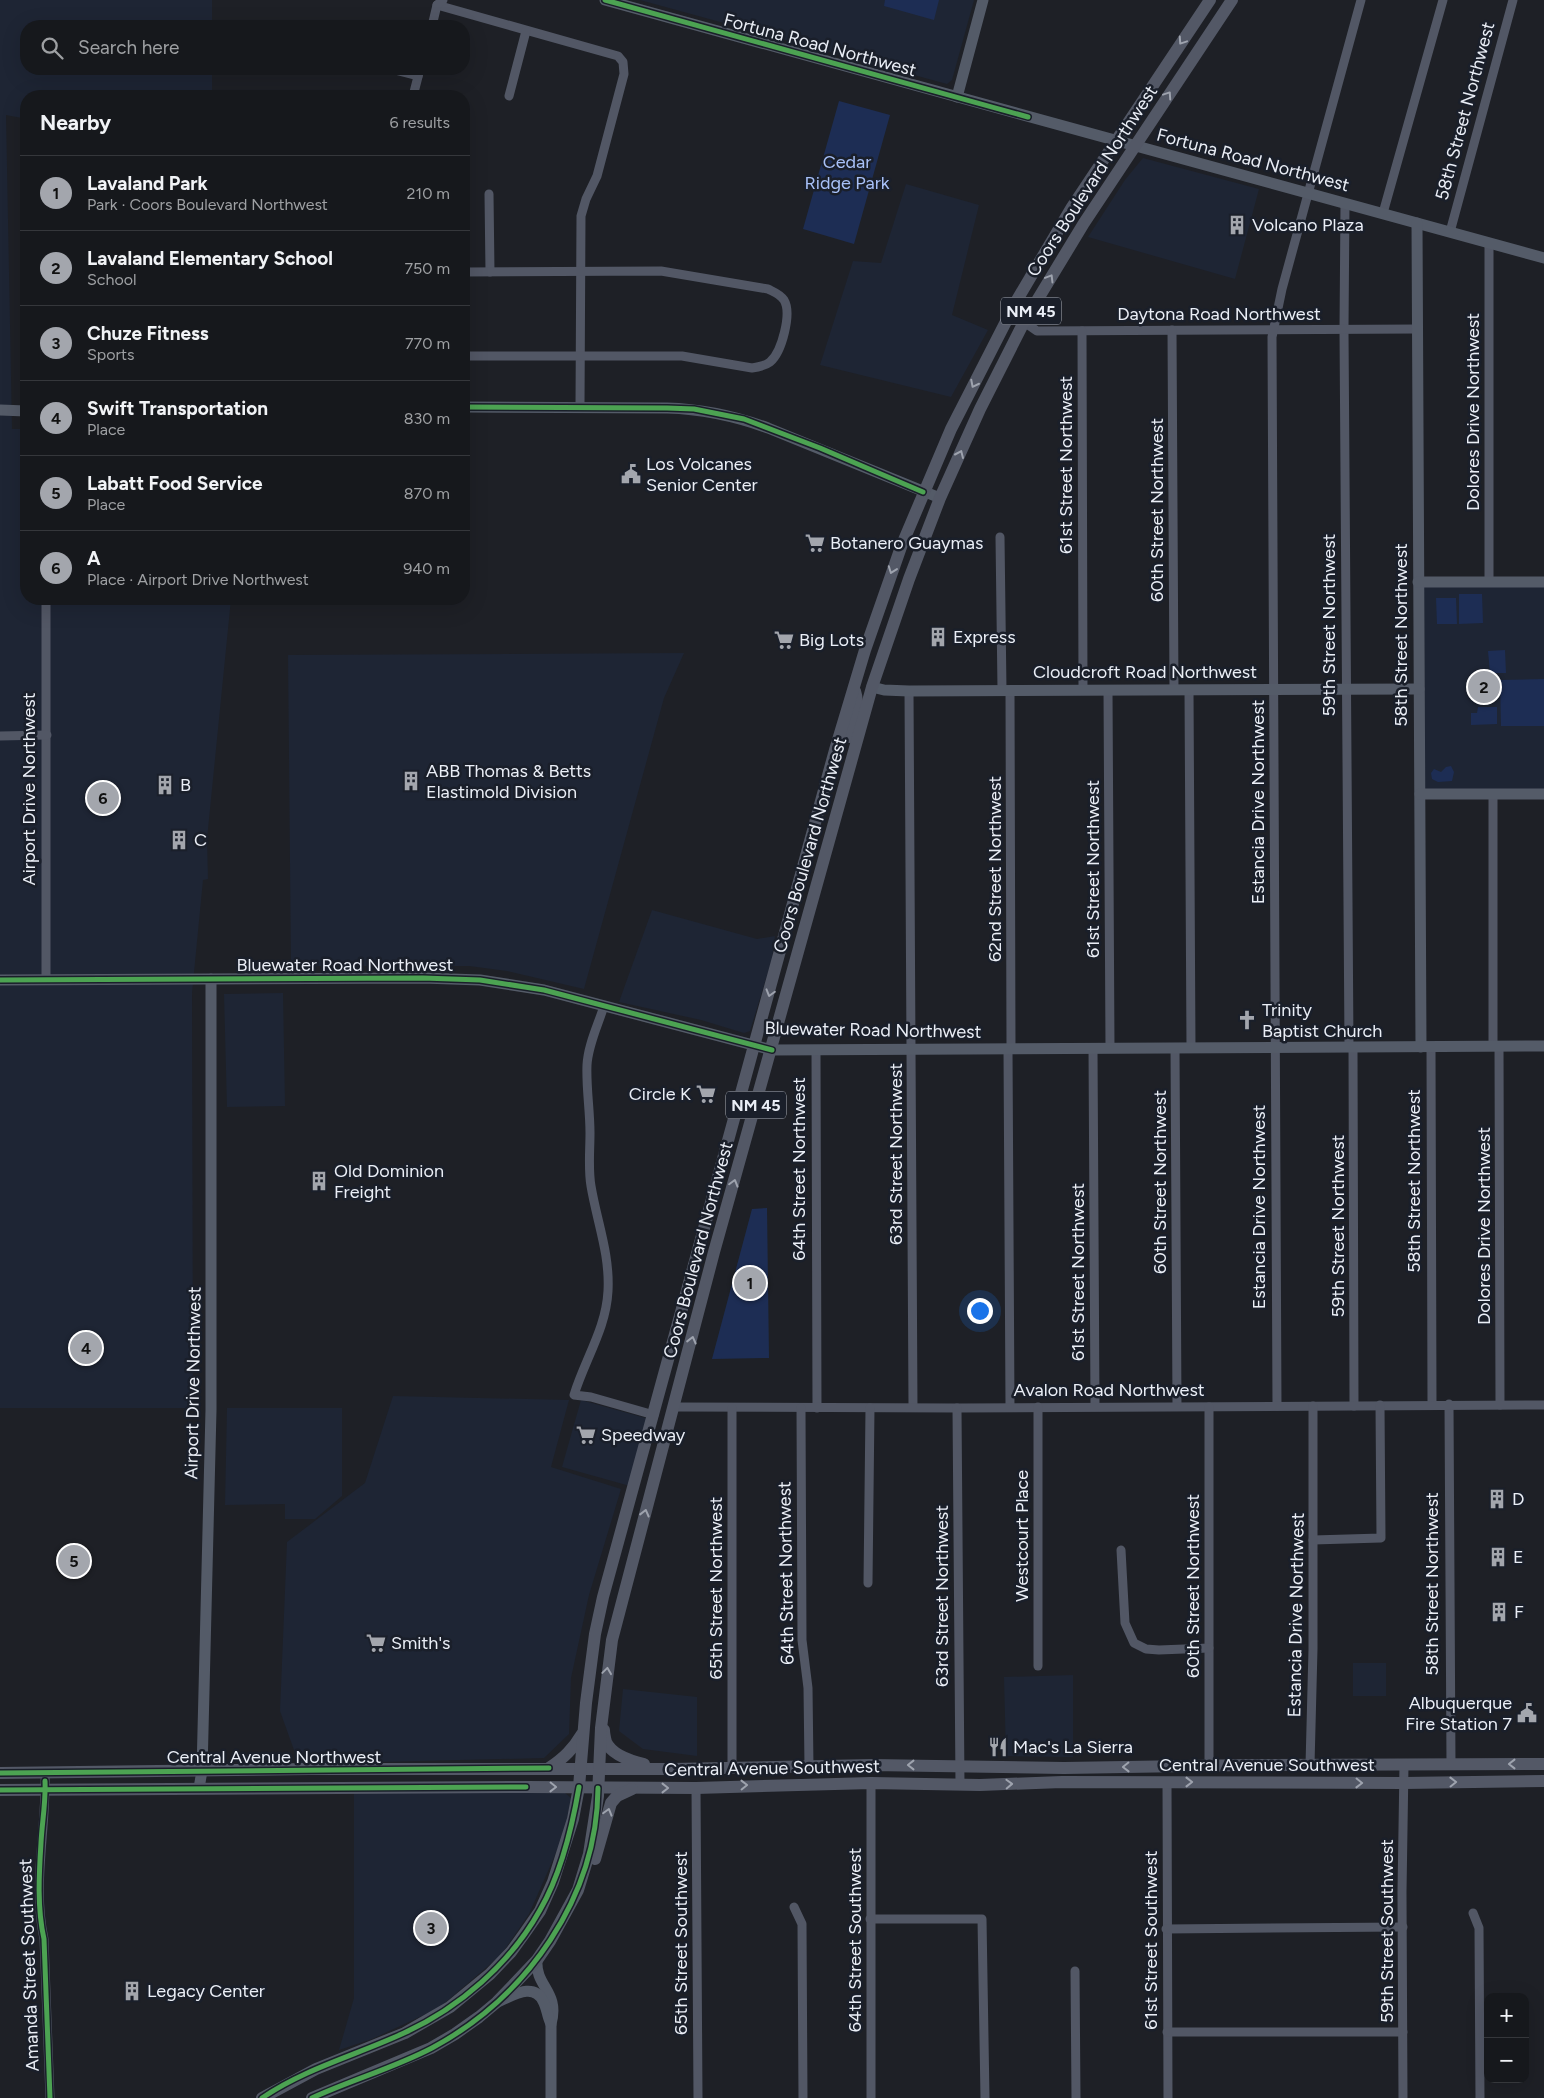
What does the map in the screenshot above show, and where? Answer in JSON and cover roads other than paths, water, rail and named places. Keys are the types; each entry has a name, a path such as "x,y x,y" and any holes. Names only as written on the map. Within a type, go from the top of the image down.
{"main road":[{"name":"Coors Boulevard Northwest","path":"581,1768 595,1634 610,1573 853,688 871,631 898,556 951,429 1033,271 1116,141 1210,0"},
{"name":"Coors Boulevard Northwest","path":"599,1768 602,1720 612,1640 654,1475 675,1407 714,1252 872,687 909,579 940,498 980,409 1024,322 1084,223 1232,0"},
{"path":"1024,322 1022,310 1036,280 1033,271"},
{"path":"980,409 981,395 994,363 991,350"},
{"path":"871,631 876,642 868,676 872,687"},
{"path":"853,688 857,700 857,708 850,738 855,749"},
{"path":"674,1339 677,1361 670,1387 671,1399 675,1407"},
{"path":"654,1415 659,1430 651,1463 654,1475"},
{"path":"595,1634 612,1640"},
{"path":"602,1720 606,1742 617,1753 632,1761 664,1769"},
{"path":"549,1768 574,1748 584,1729"},
{"name":"Central Avenue Northwest","path":"0,1773 202,1770 960,1766 1064,1768 1209,1765 1544,1764"},
{"name":"NM 45","path":"262,2098 316,2069 405,2033 450,2007 490,1974 511,1952 545,1900 567,1839 579,1788 581,1768"},
{"name":"NM 45","path":"312,2098 430,2048 455,2034 497,2002 537,1960 550,1941 578,1890 589,1854 599,1768"},
{"path":"129,1788 130,1771"},
{"name":"Central Avenue Southwest","path":"0,1790 46,1788 696,1788 871,1783 960,1785 1167,1782 1404,1783 1544,1781"},
{"path":"578,1890 592,1870 610,1803 617,1796 634,1788"}],"street":[{"name":"Fortuna Road Northwest","path":"605,0 1544,258"},
{"path":"958,97 983,0"},
{"name":"Estancia Drive Northwest","path":"1277,1406 1273,329 1307,194 1361,0"},
{"path":"1383,213 1443,0"},
{"name":"58th Street Northwest","path":"1450,232 1514,0"},
{"path":"434,20 439,2 526,30 618,56 623,62 624,74 597,176 586,199 581,216 582,355 580,406"},
{"path":"510,96 526,30"},
{"path":"414,90 418,75"},
{"path":"489,194 490,272"},
{"name":"59th Street Northwest","path":"1345,203 1346,689 1354,1406"},
{"name":"58th Street Northwest","path":"1417,223 1420,794 1432,1405"},
{"name":"Dolores Drive Northwest","path":"1489,243 1489,582"},
{"path":"470,272 661,271 768,289 778,294 784,300 787,310 778,351 772,361 752,368 682,356 470,356"},
{"name":"Daytona Road Northwest","path":"1024,322 1038,331 1417,329"},
{"name":"60th Street Northwest","path":"1172,330 1174,690"},
{"name":"61st Street Northwest","path":"1082,331 1083,690"},
{"path":"470,407 580,406 694,409 744,419 820,448 940,498"},
{"path":"0,410 20,411"},
{"name":"62nd Street Northwest","path":"1000,536 1006,690 1010,1049 1010,1407"},
{"path":"1418,582 1544,582"},
{"name":"Airport Drive Northwest","path":"46,605 46,980"},
{"name":"Cloudcroft Road Northwest","path":"872,687 884,690 909,691 1419,689"},
{"name":"61st Street Northwest","path":"1108,690 1110,1048"},
{"path":"1189,690 1191,1048"},
{"name":"63rd Street Northwest","path":"909,691 913,1407"},
{"path":"0,736 47,735"},
{"path":"1420,794 1544,794"},
{"name":"Dolores Drive Northwest","path":"1493,794 1500,1405"},
{"name":"Bluewater Road Northwest","path":"0,980 455,978 516,985 772,1050 1544,1046"},
{"name":"Airport Drive Northwest","path":"199,1788 202,1770 211,1410 211,979"},
{"path":"604,1006 587,1063 587,1086 590,1111 590,1184 605,1246 608,1290 607,1305 600,1330 580,1375 574,1395 592,1397 654,1415"},
{"name":"61st Street Northwest","path":"1093,1048 1095,1406"},
{"name":"60th Street Northwest","path":"1175,1048 1177,1406"},
{"name":"64th Street Northwest","path":"816,1050 817,1408"},
{"name":"58th Street Northwest","path":"1449,1404 1451,1764"},
{"path":"1313,1540 1382,1538 1380,1405"},
{"name":"Avalon Road Northwest","path":"675,1407 958,1408 1544,1405"},
{"name":"60th Street Northwest","path":"1209,1406 1209,1765"},
{"name":"Estancia Drive Northwest","path":"1310,1765 1313,1649 1313,1406"},
{"name":"Westcourt Place","path":"1038,1407 1038,1666"},
{"name":"65th Street Northwest","path":"732,1408 732,1768"},
{"name":"64th Street Northwest","path":"801,1408 802,1640 808,1688 809,1767"},
{"path":"868,1583 870,1408"},
{"name":"63rd Street Northwest","path":"958,1408 960,1785"},
{"path":"1121,1550 1125,1623 1134,1643 1146,1649 1159,1650 1209,1648"},
{"name":"59th Street Southwest","path":"1403,2098 1404,1765"},
{"name":"Amanda Street Southwest","path":"45,1772 46,1788 41,1841 40,1923 44,1939 50,2098"},
{"name":"61st Street Southwest","path":"1167,1782 1168,2098"},
{"name":"64th Street Southwest","path":"871,1783 871,2098"},
{"name":"65th Street Southwest","path":"696,1788 698,2098"},
{"path":"794,1908 802,1924 803,2098"},
{"path":"1473,1914 1479,1928 1480,2098"},
{"path":"870,1919 982,1919 985,2098"},
{"path":"1166,1929 1403,1927"},
{"path":"537,1960 536,1970 553,2001 554,2012 551,2024 551,2098"},
{"path":"1075,1971 1076,2098"},
{"path":"497,2002 523,1991 535,1992 542,1999 551,2024"},
{"path":"1167,2032 1402,2032"}],"place":[{"name":"Volcano Plaza","path":"1237,225"},
{"name":"Los Volcanes Senior Center","path":"631,474"},
{"name":"Botanero Guaymas","path":"815,543"},
{"name":"Express","path":"938,637"},
{"name":"Big Lots","path":"784,640"},
{"name":"Lavaland Elementary School","path":"1484,687"},
{"name":"ABB Thomas & Betts Elastimold Division","path":"411,781"},
{"name":"B","path":"165,785"},
{"name":"A","path":"103,798"},
{"name":"C","path":"179,840"},
{"name":"Trinity Baptist Church","path":"1247,1020"},
{"name":"Circle K","path":"706,1094"},
{"name":"Old Dominion Freight","path":"319,1181"},
{"name":"Lavaland Park","path":"750,1283"},
{"name":"Swift Transportation","path":"86,1348"},
{"name":"Speedway","path":"586,1435"},
{"name":"D","path":"1497,1499"},
{"name":"E","path":"1498,1557"},
{"name":"Labatt Food Service","path":"74,1561"},
{"name":"F","path":"1499,1612"},
{"name":"Smith's","path":"376,1643"},
{"name":"Albuquerque Fire Station 7","path":"1527,1713"},
{"name":"Mac's La Sierra","path":"998,1747"},
{"name":"Chuze Fitness","path":"431,1928"},
{"name":"Legacy Center","path":"132,1991"}],"park label":[{"name":"Cedar Ridge Park","path":"847,172"}]}
